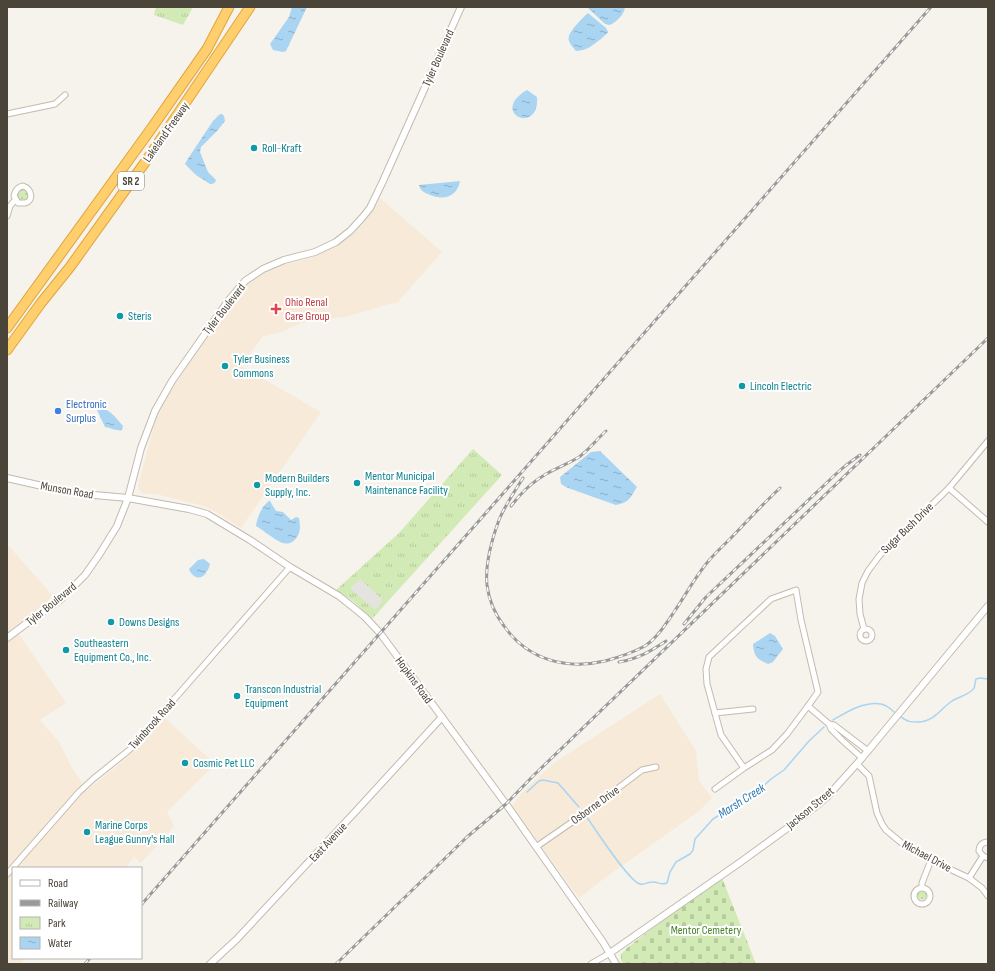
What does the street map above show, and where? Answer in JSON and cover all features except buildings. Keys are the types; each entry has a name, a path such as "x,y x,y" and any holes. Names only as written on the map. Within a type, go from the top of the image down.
{"highway":[{"name":"Lakeland Freeway","path":"7,328 207,49 229,7"},
{"name":"Lakeland Freeway","path":"7,350 41,303 70,267 146,161 250,7"}],"street":[{"name":"Tyler Boulevard","path":"7,638 60,600 85,575 99,555 117,526 128,498 141,448 155,411 172,381 231,298 245,282 263,269 284,260 315,252 336,242 350,231 370,208 461,7"},
{"path":"7,114 55,104 65,95"},
{"path":"7,216 10,206 16,198"},
{"name":"Sugar Bush Drive","path":"864,630 859,599 862,584 868,571 880,555 949,488 988,441"},
{"name":"Munson Road","path":"7,478 83,494 128,498"},
{"path":"949,488 988,522"},
{"name":"Hopkins Road","path":"128,498 189,509 207,514 250,540 290,567 339,596 365,617 380,633 442,717 610,952 616,964"},
{"name":"Twinbrook Road","path":"13,867 79,792 144,736 162,713 290,567"},
{"path":"715,789 772,750 787,734 818,692 801,620 796,590 771,599 709,657 706,669 707,684 721,735 744,768"},
{"name":"Jackson Street","path":"591,964 718,878 804,816 827,797 868,751 988,606"},
{"path":"808,706 829,724 831,729 862,758"},
{"path":"715,713 753,709"},
{"name":"East Avenue","path":"210,964 237,939 442,717"},
{"path":"829,724 834,725 868,751"},
{"name":"Michael Drive","path":"857,764 869,776 877,813 886,830 904,845 968,878 982,888 988,896"},
{"name":"Osborne Drive","path":"536,847 588,811 642,770 656,767"},
{"path":"968,878 985,857 980,854 979,848 988,842"},
{"path":"922,887 922,883 932,860"}],"shaded area":[{"path":"380,198 442,252 397,303 349,316 301,323 282,332 263,336 241,366 321,412 241,528 204,506 160,495 142,493 138,486 156,418 164,401 226,309 246,285 266,272 279,266 310,258 337,246 351,236 363,224"},
{"path":"7,544 52,595 45,605 14,627 66,703 40,720 59,742 72,768 87,790 141,745 165,718 215,764 167,812 174,826 141,863 134,857 126,867 12,867 12,959 24,959 20,964 7,964"},
{"path":"360,579 383,600 375,610 351,589 351,587"},
{"path":"660,694 696,751 699,781 712,798 699,811 579,898 512,806 521,794 554,763"}],"green space":[{"path":"156,7 193,7 183,25 154,15"},
{"path":"23,189 27,191 29,195 27,199 23,201 19,199 17,195 19,191"},
{"path":"473,449 502,475 372,619 353,601 336,590 399,533"},
{"name":"Mentor Cemetery","path":"722,878 756,964 623,964 621,954 627,948 671,914"},
{"path":"922,888 926,890 928,894 926,898 922,900 918,898 916,894 918,890"}],"water":[{"path":"292,7 307,7 286,51 283,52 273,50 270,44 289,17"},
{"path":"587,7 625,7 620,18 610,25 605,24"},
{"path":"588,13 606,28 608,32 590,47 584,50 576,51 570,42 569,36 574,27"},
{"path":"527,90 537,97 536,109 531,116 525,118 518,117 514,113 513,106 516,99"},
{"path":"220,114 224,116 225,121 201,147 200,152 208,172 216,180 214,183 210,184 196,175 185,164 213,121"},
{"path":"460,181 456,191 443,197 433,196 421,190 419,185"},
{"path":"100,408 107,410 113,415 123,426 122,430 115,430 105,427 97,410"},
{"path":"600,451 637,487 631,497 624,502 616,505 568,488 561,484 560,477 591,452"},
{"path":"269,501 276,511 283,512 291,520 296,517 299,518 299,532 293,541 289,543 282,542 256,526 260,512"},
{"path":"204,559 210,564 208,569 203,576 198,578 195,577 189,569 198,560"},
{"path":"770,633 775,636 783,649 773,662 768,664 761,661 757,657 754,652 753,644"}],"waterway":[{"name":"Marsh Creek","path":"901,717 911,722 928,720 952,701 972,690 976,679 988,679"},
{"name":"Marsh Creek","path":"833,720 856,708 875,703 883,704 894,712"},
{"name":"Marsh Creek","path":"586,816 620,865 635,881 640,884 650,882 662,884 667,883 670,872 676,862 690,854 693,850 695,839 713,819 729,806 758,791 784,770 809,741 824,727"},
{"name":"Marsh Creek","path":"527,792 539,781 543,780 558,783 579,807"}],"railway":[{"path":"142,904 931,7"},
{"path":"336,964 467,837 506,804 534,775 988,338"},
{"path":"511,506 531,484 579,457 606,431"},
{"path":"684,624 706,597 836,474 860,455"},
{"path":"523,478 504,509 494,535 487,569 487,585 492,607 500,621 514,638 524,647 549,660 576,664 605,661 626,655 649,643 664,626 697,576 709,561 780,488"},
{"path":"619,662 644,654 666,641"},
{"path":"85,964 89,959"}],"place":[{"name":"Roll-Kraft","path":"254,148"},
{"name":"Ohio Renal Care Group","path":"276,309"},
{"name":"Steris","path":"120,316"},
{"name":"Tyler Business Commons","path":"225,366"},
{"name":"Lincoln Electric","path":"742,386"},
{"name":"Electronic Surplus","path":"58,411"},
{"name":"Mentor Municipal Maintenance Facility","path":"357,483"},
{"name":"Modern Builders Supply, Inc.","path":"257,485"},
{"name":"Downs Designs","path":"111,622"},
{"name":"Southeastern Equipment Co., Inc.","path":"66,650"},
{"name":"Transcon Industrial Equipment","path":"237,696"},
{"name":"Cosmic Pet LLC","path":"185,763"},
{"name":"Marine Corps League Gunny's Hall","path":"87,832"}]}
